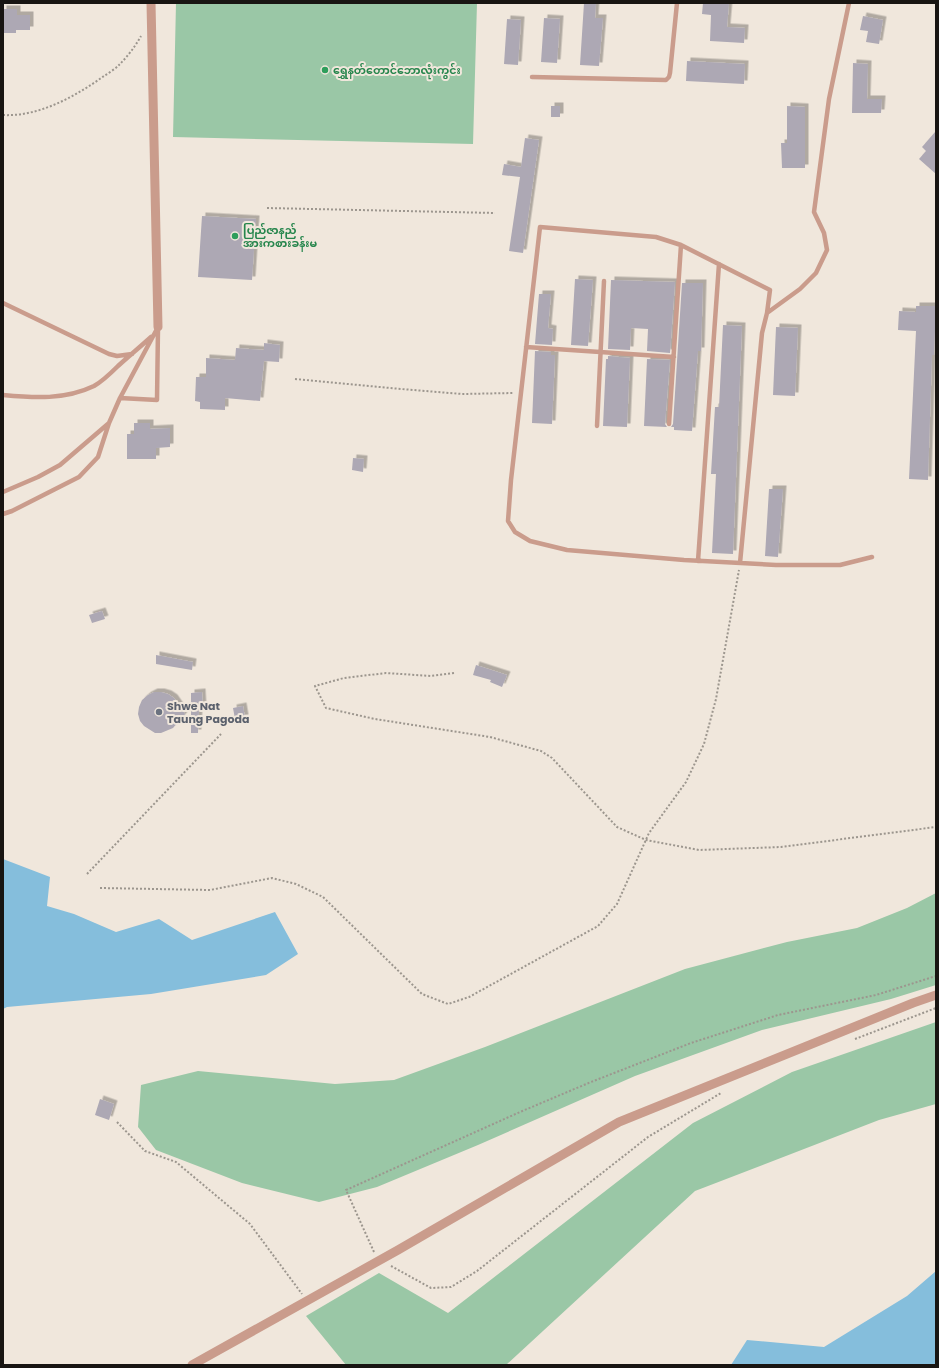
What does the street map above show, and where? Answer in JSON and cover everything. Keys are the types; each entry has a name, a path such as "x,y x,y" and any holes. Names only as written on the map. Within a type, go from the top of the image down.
{"street":[{"path":"151,3 156,331"},
{"path":"192,1365 380,1260 619,1122 913,1003 936,996"}],"lane":[{"path":"532,77 666,80 670,73 677,3"},
{"path":"767,313 800,289 816,273 826,250 824,233 814,212 829,99 849,3"},
{"path":"740,563 762,333 767,313 770,290 681,245 656,237 540,227 511,480 508,521 515,532 530,541 567,550 698,561 776,565 840,565 872,557"},
{"path":"669,424 681,245"},
{"path":"698,561 719,264"},
{"path":"597,426 604,281"},
{"path":"3,303 109,354 117,356 132,354"},
{"path":"3,395 53,397 70,395 95,386 106,378 156,331"},
{"path":"120,398 157,400 156,331"},
{"path":"3,514 12,511 79,477 98,457 109,423 120,398 156,331"},
{"path":"526,347 674,357"},
{"path":"3,492 38,477 60,464 109,423"}],"path":[{"path":"3,115 37,110 66,100 93,84 118,66 137,44 152,20"},
{"path":"267,208 494,213"},
{"path":"295,379 462,394 521,393"},
{"path":"100,888 210,890 272,878 296,884 323,897 422,994 448,1004 469,997 598,926 616,904 649,833 686,782 704,744 716,699 740,563"},
{"path":"454,674 431,676 386,673 344,678 315,686 326,708 375,719 490,737 541,751 552,758 617,827 646,840 699,850 781,847 936,827"},
{"path":"87,874 221,734"},
{"path":"727,1089 648,1137 477,1271 451,1287 431,1288 380,1260 372,1250 346,1190 520,1112 591,1082 691,1043 778,1015 876,995 936,976"},
{"path":"852,1040 936,1008"},
{"path":"117,1122 144,1151 176,1162 250,1224 307,1301"}],"green space":[{"name":"ရွှေနတ်တောင်ဘောလုံးကွင်း","path":"176,3 477,3 473,144 173,137"},
{"path":"936,893 936,985 891,999 762,1030 635,1076 478,1145 377,1187 319,1202 242,1183 156,1150 138,1127 141,1085 198,1071 335,1084 394,1080 485,1047 685,969 787,942 857,928 907,908"},
{"path":"936,1022 936,1104 879,1120 695,1191 506,1365 346,1365 306,1316 379,1273 448,1313 693,1123 792,1072"}],"water":[{"path":"3,859 50,877 47,906 74,914 116,932 159,919 192,940 275,912 298,954 266,975 151,994 7,1007 3,1009"},
{"path":"936,1271 936,1365 731,1365 747,1340 824,1347 907,1296"}],"building":[{"path":"584,3 596,3 595,18 603,18 599,66 580,65"},
{"path":"703,3 729,3 727,27 745,28 744,43 710,41 711,15 702,14"},
{"path":"3,9 17,9 17,15 30,15 30,30 16,30 16,33 3,33"},
{"path":"863,16 883,20 879,44 866,42 868,31 860,30"},
{"path":"544,18 560,19 557,63 541,62"},
{"path":"507,19 521,20 518,65 504,64"},
{"path":"687,61 745,64 744,84 686,81"},
{"path":"853,63 868,64 867,99 882,99 881,113 852,113"},
{"path":"551,106 560,106 560,117 551,117"},
{"path":"787,106 805,107 805,168 782,168 781,143 787,143"},
{"path":"936,131 936,174 919,159 926,151 922,147"},
{"path":"525,138 539,140 523,253 509,251 520,177 502,175 504,164 521,167"},
{"path":"202,216 256,219 252,280 198,277"},
{"path":"575,279 593,280 588,346 571,345"},
{"path":"611,280 675,282 670,353 647,351 648,329 631,328 630,350 608,349"},
{"path":"682,283 703,283 701,351 698,351 692,431 674,430 674,427 671,427 673,424"},
{"path":"539,294 551,294 548,328 553,329 552,345 535,344"},
{"path":"916,306 936,306 934,355 932,355 928,480 909,479 916,331 898,330 899,311 916,312"},
{"path":"723,325 742,326 733,554 712,553 716,474 711,474 715,407 719,407"},
{"path":"776,327 798,328 795,396 773,395"},
{"path":"264,343 280,345 279,362 264,361 260,401 225,398 225,410 200,409 200,402 195,401 196,377 206,377 206,358 235,360 236,348 264,350"},
{"path":"535,351 551,352 551,355 555,355 552,424 532,423"},
{"path":"608,356 630,358 627,427 603,426 606,359 608,359"},
{"path":"647,359 670,360 665,424 667,427 644,426"},
{"path":"134,423 150,423 150,429 170,428 170,447 156,448 156,459 127,459 127,434 134,434"},
{"path":"353,458 364,459 363,472 352,470"},
{"path":"769,489 783,489 778,557 765,556"},
{"path":"102,611 105,619 92,623 89,615"},
{"path":"156,655 193,662 192,670 156,664"},
{"path":"476,665 507,675 502,687 490,682 491,680 473,675"},
{"name":"Shwe Nat Taung Pagoda","path":"154,692 168,694 174,698 185,714 173,728 161,733 155,733 144,726 140,721 138,714 142,700"},
{"path":"202,692 203,710 199,710 198,733 191,733 191,693"},
{"path":"243,706 245,718 235,719 233,708"},
{"path":"100,1099 114,1104 109,1120 95,1115"}],"place":[{"name":"ရွှေနတ်တောင်ဘောလုံးကွင်း","path":"325,70"},
{"name":"ပြည်ဇာနည် အားကစားခန်းမ","path":"235,236"},
{"name":"Shwe Nat Taung Pagoda","path":"159,712"}]}
